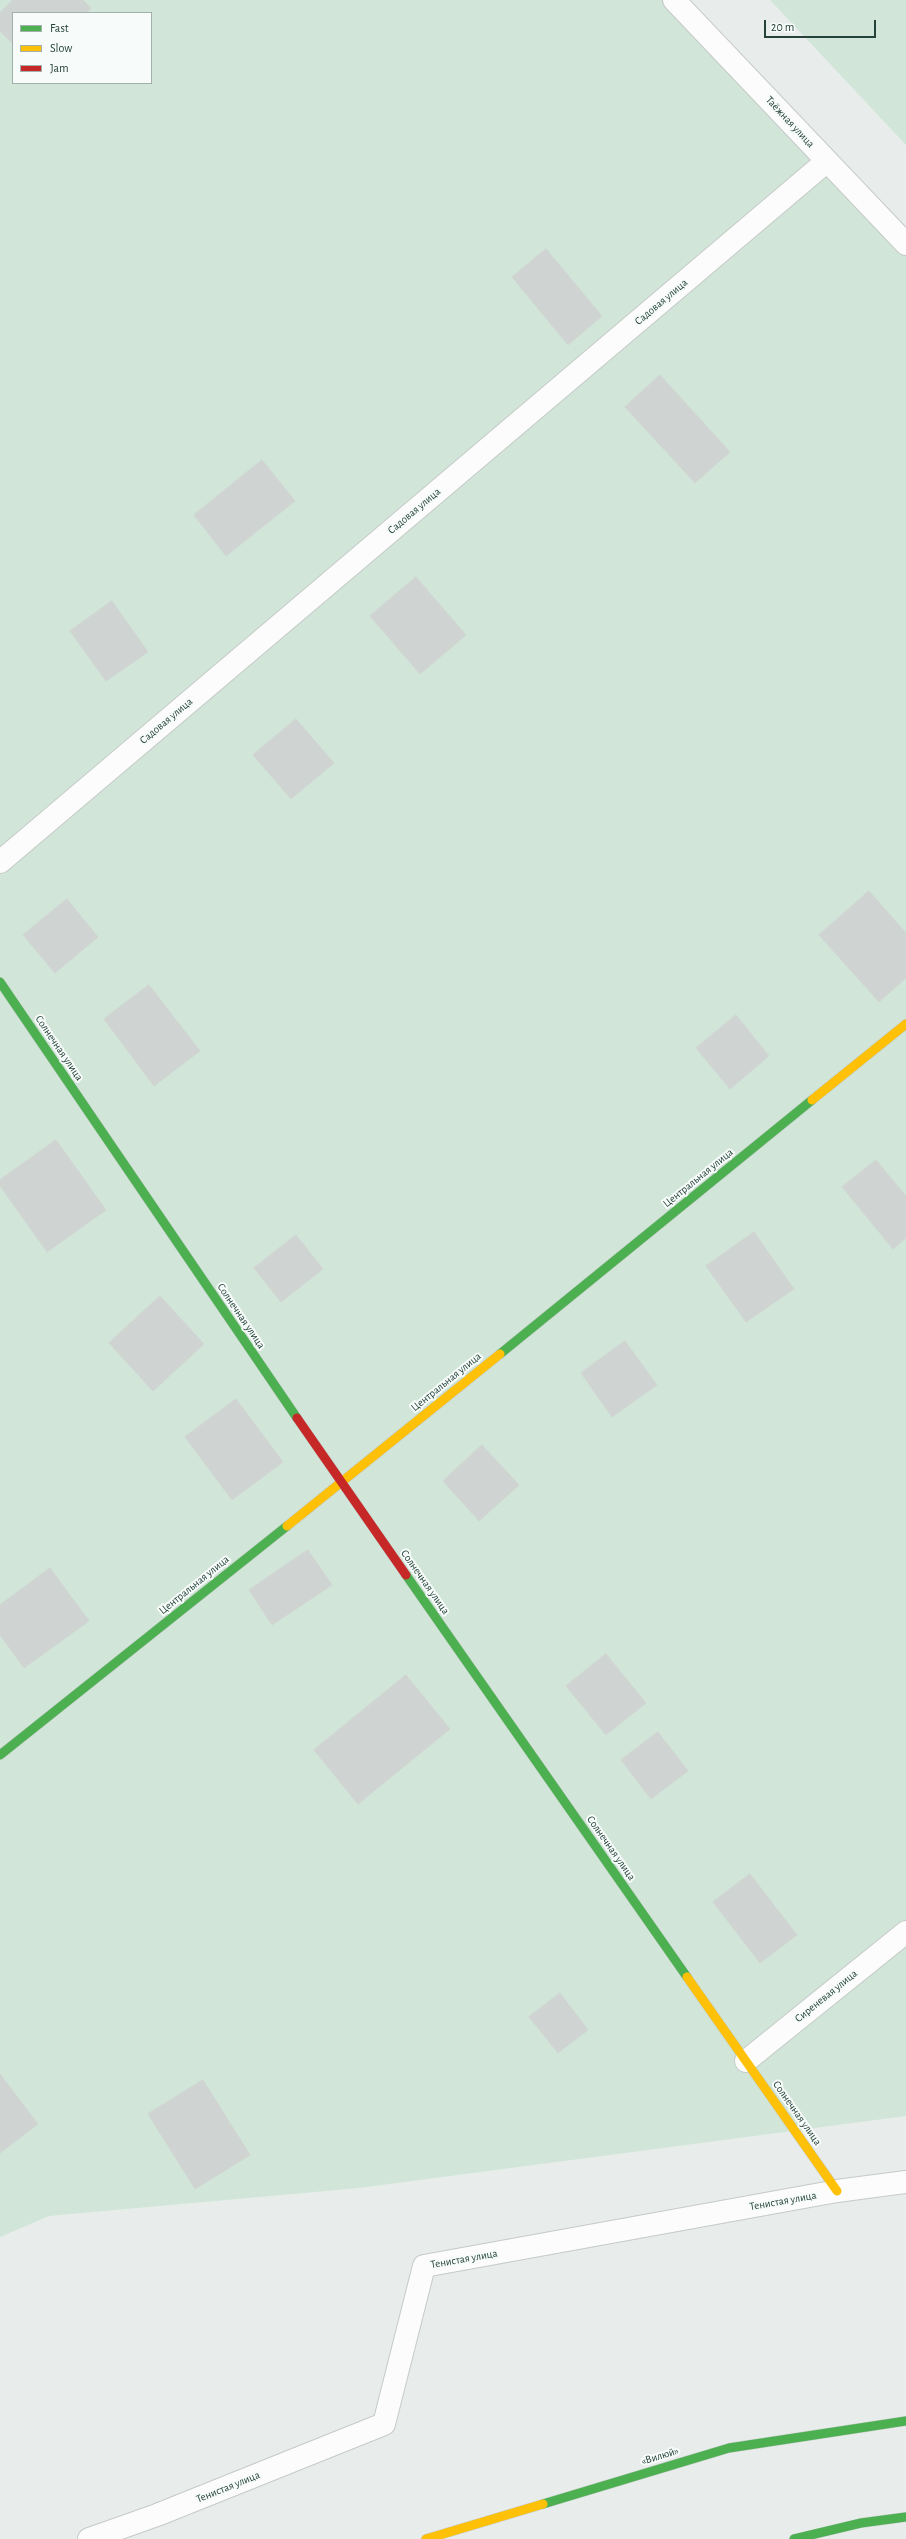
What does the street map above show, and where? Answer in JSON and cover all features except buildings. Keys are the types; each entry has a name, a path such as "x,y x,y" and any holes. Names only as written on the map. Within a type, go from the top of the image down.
{"main road":[{"name":"Солнечная улица","path":"0,982 341,1483 837,2191"},
{"name":"Центральная улица","path":"0,1755 341,1483 906,1024"},
{"name":"«Вилюй»","path":"426,2539 729,2448 906,2420"},
{"path":"794,2539 860,2523 906,2517"}],"street":[{"name":"Таёжная улица","path":"674,0 906,244"},
{"name":"Садовая улица","path":"0,862 827,161"},
{"name":"Сиреневая улица","path":"746,2061 906,1932"},
{"name":"Тенистая улица","path":"89,2539 158,2515 384,2424 424,2266 837,2191 906,2182"}],"green space":[{"path":"0,0 686,0 906,239 906,2116 359,2188 49,2216 0,2237"},
{"path":"770,0 906,0 906,145"}],"traffic: fast":[{"path":"0,982 297,1418"},
{"path":"500,1354 812,1100"},
{"path":"0,1755 287,1526"},
{"path":"406,1575 687,1977"},
{"path":"543,2504 729,2448 906,2421"},
{"path":"794,2539 861,2523 906,2517"}],"traffic: slow":[{"path":"812,1100 906,1024"},
{"path":"287,1526 500,1354"},
{"path":"687,1977 837,2191"},
{"path":"426,2539 543,2504"}],"traffic: jam":[{"path":"297,1418 406,1575"}]}
